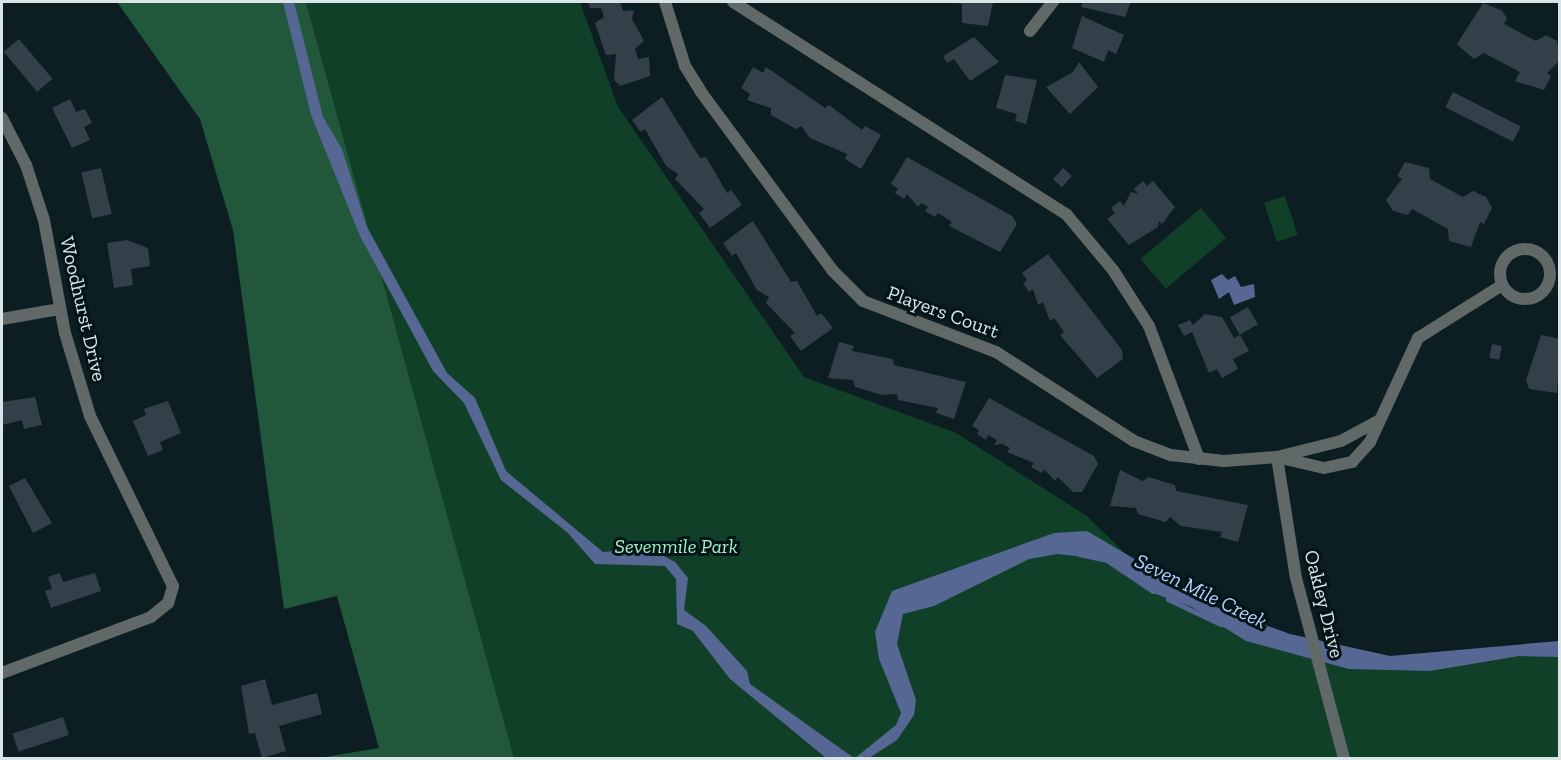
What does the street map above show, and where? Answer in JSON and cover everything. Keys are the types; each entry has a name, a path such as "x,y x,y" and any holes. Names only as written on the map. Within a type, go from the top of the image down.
{"street":[{"name":"Players Court","path":"667,2 685,66 701,92 853,293 883,312 996,352 1134,441 1199,459 1277,457"},
{"path":"732,2 1067,215 1113,270 1149,327 1199,459"},
{"path":"1030,31 1053,2"},
{"name":"Woodhurst Drive","path":"2,118 36,195 60,309 90,417 171,573 168,603 126,628 2,673"},
{"path":"1515,250 1533,250 1548,263 1549,283 1535,298 1515,298 1502,285 1502,264 1515,250"},
{"path":"1277,457 1309,467 1346,465 1366,448 1418,338 1502,285"},
{"path":"2,319 60,309"},
{"path":"1277,457 1341,441 1378,421"},
{"name":"Oakley Drive","path":"1277,457 1307,621 1344,759"}],"green space":[{"path":"117,2 306,2 514,758 319,758 379,748 337,596 284,609 233,230 200,119"},
{"name":"Sevenmile Park","path":"306,2 580,2 618,107 804,377 956,433 1087,516 1149,577 1259,635 1384,667 1559,646 1559,758 514,758"},
{"path":"1285,196 1298,235 1277,242 1264,203"},
{"path":"1201,208 1226,238 1166,289 1140,259"}],"water":[{"path":"283,2 294,2 323,117 342,149 367,227 447,373 475,398 506,471 603,552 649,548 675,562 688,578 684,610 706,626 747,671 750,684 854,758 826,758 730,679 693,631 677,624 676,579 665,566 595,564 568,533 501,480 464,403 433,371 360,236 311,115"},
{"path":"1222,274 1228,280 1235,276 1241,287 1254,284 1255,297 1234,305 1229,292 1219,299 1211,280"},
{"path":"1087,531 1216,607 1290,634 1390,656 1559,641 1559,657 1519,656 1430,671 1349,669 1246,641 1192,607 1153,593 1104,559 1057,554 1029,559 934,606 903,614 897,644 916,700 914,715 897,740 869,758 855,758 896,725 901,713 879,659 875,632 892,591 1054,533"}],"building":[{"path":"588,2 620,2 623,11 634,10 632,19 644,41 635,49 638,59 649,57 650,76 620,86 614,80 616,54 606,55 595,23 604,17 601,8 590,8"},
{"path":"952,2 993,2 988,26 962,23 962,4"},
{"path":"1083,2 1131,2 1125,17 1081,7"},
{"path":"1483,3 1501,10 1507,18 1504,24 1536,41 1546,35 1557,41 1560,60 1547,73 1551,76 1544,90 1515,81 1520,72 1484,53 1474,59 1457,44"},
{"path":"1082,16 1124,35 1116,54 1108,50 1104,62 1072,48"},
{"path":"974,37 999,62 970,81 954,59 947,63 943,56"},
{"path":"19,39 52,79 37,92 4,52"},
{"path":"1079,62 1098,87 1070,114 1046,87 1073,72"},
{"path":"753,67 763,73 766,67 825,108 829,105 862,130 865,126 881,135 861,169 845,159 847,154 810,138 801,126 796,129 771,115 771,108 747,100 750,94 741,88"},
{"path":"1005,75 1037,80 1026,124 1015,121 1017,114 996,108"},
{"path":"1453,92 1521,127 1513,142 1445,107"},
{"path":"662,97 700,158 706,157 727,193 731,190 742,205 710,228 699,213 704,209 675,179 678,174 666,166 645,129 641,132 632,120"},
{"path":"70,99 76,112 85,109 92,123 84,127 90,140 72,148 52,108"},
{"path":"907,157 1012,216 1017,224 1000,252 949,226 952,222 938,213 935,217 925,211 928,207 921,203 918,207 907,194 904,199 895,193 898,189 891,184"},
{"path":"1405,162 1429,168 1430,179 1463,197 1473,191 1486,197 1492,208 1484,224 1480,222 1471,247 1449,241 1448,229 1412,209 1408,215 1393,211 1386,200 1402,179 1397,176"},
{"path":"101,168 112,214 92,218 82,172"},
{"path":"1063,168 1072,176 1062,187 1053,179"},
{"path":"1143,181 1147,186 1153,181 1175,207 1162,224 1159,221 1158,227 1129,245 1107,219 1115,213 1111,208 1120,201 1124,206 1131,192 1138,194 1134,189"},
{"path":"753,221 791,282 797,281 817,316 821,313 833,328 801,351 790,336 795,333 766,303 769,297 757,290 736,253 732,256 723,243"},
{"path":"127,240 148,248 150,266 131,269 133,285 114,288 107,243"},
{"path":"1048,254 1122,350 1123,359 1097,378 1060,335 1064,332 1054,318 1050,321 1043,302 1038,305 1033,289 1029,292 1023,283 1027,280 1022,273"},
{"path":"1248,307 1258,324 1240,335 1230,318"},
{"path":"1205,314 1222,317 1234,338 1240,335 1249,351 1233,359 1238,369 1222,378 1217,369 1209,373 1192,332 1184,336 1178,325 1190,320 1193,325"},
{"path":"1541,335 1560,339 1557,393 1529,389 1526,380"},
{"path":"839,342 854,346 852,351 893,359 894,365 966,382 954,419 936,413 938,408 898,400 897,394 882,395 855,387 853,380 828,378"},
{"path":"1492,344 1502,346 1499,360 1489,358"},
{"path":"35,397 42,425 24,429 22,420 2,425 2,402"},
{"path":"989,398 1094,456 1098,464 1082,492 1073,492 1058,477 1055,481 1044,469 1042,473 1031,467 1034,463 1007,452 1010,448 1002,444 994,445 997,440 988,435 986,440 977,434 979,430 972,426"},
{"path":"168,401 181,433 160,442 163,450 148,456 133,421 146,415 144,409"},
{"path":"1120,470 1143,481 1148,477 1175,485 1176,491 1248,505 1238,542 1220,537 1222,532 1181,526 1170,517 1165,522 1138,514 1136,508 1110,506"},
{"path":"25,478 52,523 33,533 9,486"},
{"path":"60,573 63,582 95,573 101,591 51,608 45,591 52,589 48,577"},
{"path":"265,679 272,705 317,693 322,714 279,726 286,751 262,758 255,733 249,734 241,686"},
{"path":"63,717 69,735 18,751 13,733"}],"waterway":[{"name":"Seven Mile Creek","path":"1079,554 1107,560 1153,591"},
{"name":"Seven Mile Creek","path":"1168,599 1221,624"}]}
